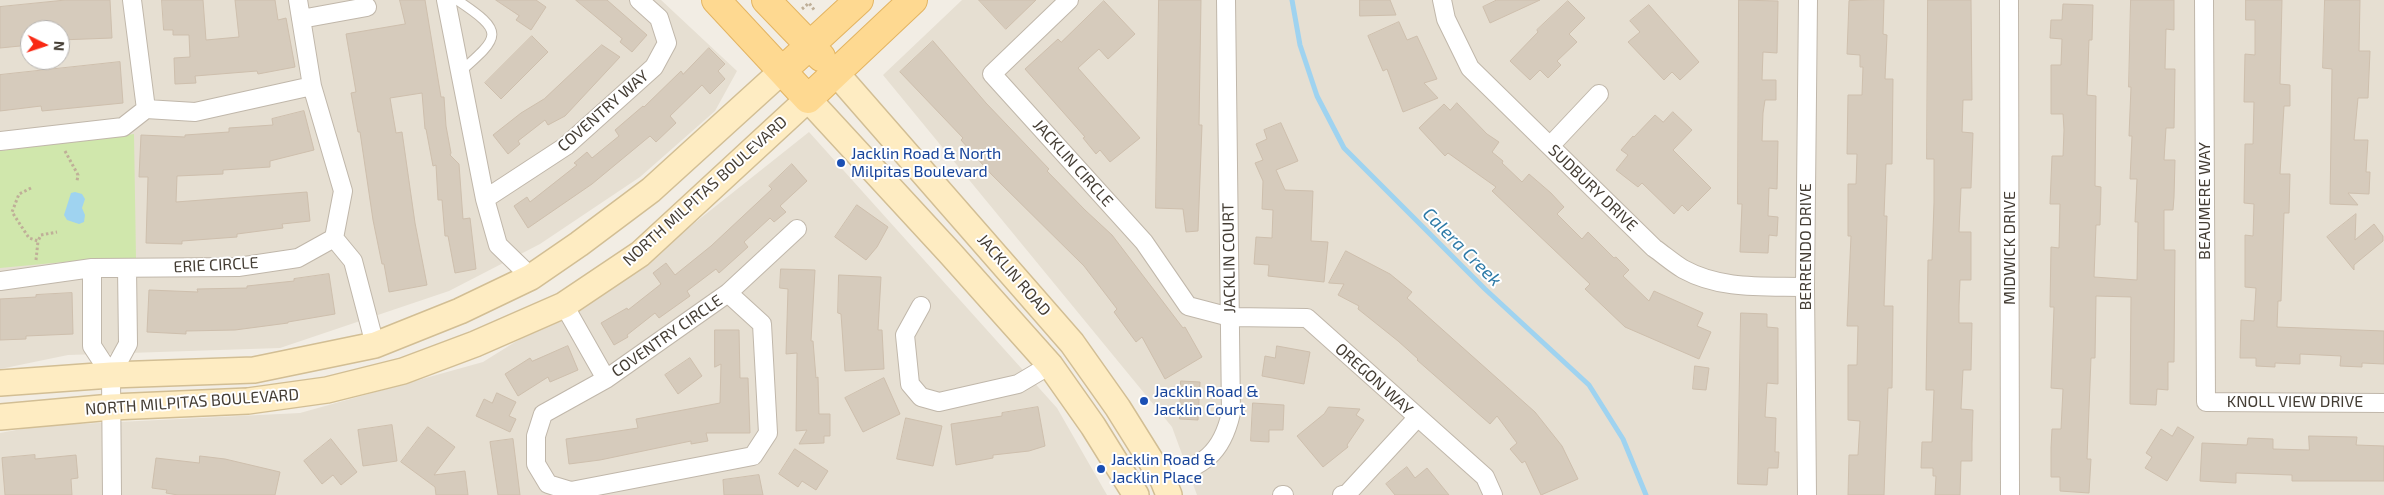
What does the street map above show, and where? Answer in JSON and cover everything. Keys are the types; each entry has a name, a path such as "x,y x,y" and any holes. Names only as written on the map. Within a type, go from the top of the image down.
{"main road":[{"path":"716,0 808,99"},
{"path":"766,0 836,73"},
{"name":"NORTH MILPITAS BOULEVARD","path":"0,383 111,374 254,370 375,345 460,311 531,277 651,190 859,0"},
{"name":"NORTH MILPITAS BOULEVARD","path":"0,417 112,407 248,401 327,390 403,371 475,344 564,305 640,254 913,0"},
{"name":"JACKLIN ROAD","path":"836,73 1072,342 1118,408 1166,488"},
{"name":"JACKLIN ROAD","path":"808,99 1050,365 1093,426 1136,495"}],"street":[{"path":"132,0 146,109"},
{"path":"298,0 312,86 342,191 334,238 353,261 375,345"},
{"path":"446,0 485,199 498,245 531,277"},
{"name":"COVENTRY WAY","path":"485,199 566,146 654,67 667,43 659,18 639,0"},
{"name":"JACKLIN CIRCLE","path":"1069,0 992,74 1144,242 1188,306 1230,317"},
{"name":"JACKLIN COURT","path":"1166,488 1216,451 1226,433 1231,413 1226,0"},
{"name":"SUDBURY DRIVE","path":"1442,0 1446,19 1470,68 1654,248 1682,268 1714,282 1738,286 1805,287"},
{"name":"BERRENDO DRIVE","path":"1808,0 1805,287 1808,495"},
{"name":"MIDWICK DRIVE","path":"2009,0 2010,495"},
{"name":"BEAUMERE WAY","path":"2204,0 2206,402"},
{"path":"301,19 367,7"},
{"path":"0,141 122,127 146,109 195,112 312,86"},
{"path":"1550,146 1599,94"},
{"name":"COVENTRY CIRCLE","path":"728,293 762,324 768,434 753,456 571,491 548,484 536,464 536,436 543,414 606,379 728,293 797,229"},
{"name":"ERIE CIRCLE","path":"0,281 92,268 238,267 298,258 334,238"},
{"path":"92,268 92,346 111,374"},
{"path":"112,495 111,374 128,344 127,268"},
{"name":"COVENTRY CIRCLE","path":"564,305 606,379"},
{"path":"921,306 906,335 910,384 921,397 939,402 1018,384 1050,365"},
{"name":"OREGON WAY","path":"1230,317 1308,318 1485,477 1493,495"},
{"name":"KNOLL VIEW DRIVE","path":"2206,402 2384,403"},
{"path":"1342,495 1347,494 1418,418"}],"lane":[{"path":"457,0 487,21 492,37 489,46 460,72"}],"path":[{"path":"800,11 809,2 817,14"},
{"path":"68,133 64,148 78,175 77,181"},
{"path":"31,188 19,194 12,212 29,238 38,241 41,235 57,232"}],"shaded area":[{"path":"0,0 661,0 737,71 715,111 640,177 540,244 449,291 280,348 68,355 0,369"},
{"path":"962,0 2384,0 2384,495 1197,495 1172,427 883,75"},
{"path":"809,132 1057,408 1107,495 0,495 0,433 38,426 300,413 483,362 653,256"}],"green space":[{"path":"134,134 136,259 96,259 0,268 0,151"}],"water":[{"path":"71,193 82,194 85,199 82,208 85,215 84,222 79,224 67,220 64,215"}],"building":[{"path":"66,0 110,0 112,38 70,40 70,20 20,20 20,46 0,48 0,7"},
{"path":"162,0 203,0 206,40 239,37 235,0 275,0 278,20 286,18 295,67 258,74 257,71 195,76 196,83 175,84 174,58 190,57 189,35 173,35 173,30 164,30"},
{"path":"400,0 425,0 441,97 444,97 450,155 459,164 463,219 470,218 476,269 455,273 448,236 445,236 442,200 438,200 436,165 433,166 425,129 422,93 390,98 396,133 402,132 415,223 427,285 389,292 373,220 360,132 358,132 351,93 356,92 346,34 405,24"},
{"path":"496,0 536,0 546,7 531,30 516,20 519,16"},
{"path":"576,0 607,0 647,35 632,52 620,42 622,39"},
{"path":"979,0 1036,0 1006,29"},
{"path":"1159,0 1201,0 1199,125 1202,125 1198,231 1186,232 1183,209 1156,208"},
{"path":"1360,0 1390,0 1396,15 1360,16"},
{"path":"1497,0 1540,0 1490,23 1483,7"},
{"path":"1739,0 1778,1 1777,53 1763,52 1762,80 1776,80 1776,100 1765,100 1762,141 1778,141 1777,189 1769,188 1768,216 1778,217 1777,236 1769,235 1768,253 1740,252 1742,204 1738,204"},
{"path":"1884,0 1883,34 1887,35 1885,79 1893,79 1892,164 1886,164 1884,216 1887,216 1884,306 1893,306 1892,388 1888,388 1884,495 1848,495 1849,455 1858,455 1860,421 1848,420 1848,365 1857,365 1858,326 1847,326 1851,236 1848,236 1848,184 1856,184 1857,154 1847,154 1848,95 1862,95 1863,67 1860,67 1860,55 1847,54 1849,1"},
{"path":"1928,0 1971,0 1972,100 1963,100 1962,132 1973,133 1971,188 1961,188 1959,232 1971,232 1971,280 1960,280 1959,323 1972,323 1971,370 1963,370 1961,409 1973,410 1972,461 1961,461 1960,495 1935,495 1936,476 1933,476 1933,468 1921,468 1922,442 1932,442 1934,390 1926,390 1928,260 1932,260 1934,203 1934,159 1927,159"},
{"path":"2131,0 2174,0 2174,30 2166,29 2165,69 2175,69 2174,128 2166,128 2164,160 2175,160 2174,197 2173,210 2164,210 2164,250 2175,250 2174,362 2168,362 2168,390 2157,389 2156,405 2130,404 2131,297 2096,296 2095,358 2091,358 2087,459 2091,459 2089,493 2060,491 2060,477 2051,477 2051,448 2052,429 2061,429 2063,389 2051,388 2054,307 2050,307 2051,247 2059,248 2060,204 2050,204 2052,156 2063,156 2064,130 2063,114 2051,114 2051,65 2061,65 2062,39 2050,38 2051,20 2062,20 2063,4 2093,5 2092,40 2089,40 2087,95 2096,96 2095,186 2101,187 2100,225 2096,225 2094,277 2137,280 2138,222 2135,222 2137,179 2130,179 2132,136 2129,136"},
{"path":"2246,0 2282,0 2280,84 2290,85 2290,106 2284,106 2280,174 2290,174 2289,213 2284,213 2281,301 2278,301 2277,327 2384,331 2384,364 2362,363 2362,367 2340,366 2341,356 2300,354 2300,364 2275,363 2275,367 2256,366 2256,358 2240,358 2241,320 2254,321 2256,288 2245,287 2245,235 2253,236 2254,204 2244,203 2245,144 2253,144 2254,102 2244,102 2245,54 2255,55 2255,20 2246,20"},
{"path":"2325,0 2360,0 2359,51 2370,51 2368,98 2358,98 2354,140 2368,140 2366,172 2370,172 2369,194 2348,193 2358,205 2330,204 2332,69 2323,68"},
{"path":"1104,1 1135,34 1108,59 1099,49 1078,68 1140,138 1110,162 1100,150 1096,154 1083,138 1085,137 1025,69 1058,39 1061,42"},
{"path":"1568,1 1585,18 1569,34 1577,42 1557,61 1561,65 1548,78 1540,70 1530,80 1510,61 1538,32 1537,30"},
{"path":"1649,5 1699,62 1680,80 1672,72 1664,80 1628,42 1640,32 1630,21"},
{"path":"1399,22 1407,40 1417,36 1437,79 1424,83 1438,98 1403,112 1387,69 1383,71 1368,36"},
{"path":"532,36 548,52 501,99 485,83"},
{"path":"933,41 986,103 1049,169 1047,171 1112,235 1183,328 1185,327 1202,357 1165,379 1142,337 1136,342 1114,312 1117,309 1084,266 991,174 961,140 963,138 900,72"},
{"path":"602,45 620,57 565,116 548,125 545,120 518,141 520,144 508,154 493,135 521,113 544,99"},
{"path":"709,48 725,64 718,71 725,79 710,94 702,85 670,116 676,123 656,142 650,136 592,184 528,228 514,206 527,197 530,202 577,165 574,163 587,152 592,158 619,136 615,130 644,107 681,71 683,74"},
{"path":"120,62 123,103 42,111 41,106 0,111 0,75 46,70 70,70 70,67"},
{"path":"1457,103 1487,134 1499,142 1492,152 1503,161 1502,163 1522,182 1529,174 1551,193 1564,207 1557,214 1582,239 1588,232 1614,258 1616,257 1629,270 1623,276 1649,301 1654,291 1703,313 1697,326 1711,332 1699,359 1625,327 1585,289 1590,284 1492,191 1496,187 1448,153 1445,156 1419,128 1444,104 1450,110"},
{"path":"304,111 314,150 270,161 270,167 223,170 223,174 177,176 176,202 307,192 310,221 282,224 283,228 237,234 237,237 182,241 182,244 146,243 148,177 139,177 141,135 185,137 185,135 229,132 229,128 273,125 272,119"},
{"path":"1673,112 1692,130 1673,150 1711,188 1688,211 1682,205 1674,214 1642,183 1638,187 1616,170 1628,155 1621,150 1633,136 1655,115 1663,122"},
{"path":"1281,123 1298,161 1276,170 1285,190 1313,191 1311,241 1328,242 1324,282 1268,276 1269,265 1254,264 1256,237 1272,238 1273,210 1262,209 1263,181 1255,163 1263,160 1256,144 1267,139 1264,130"},
{"path":"792,164 807,181 780,206 786,212 774,222 770,218 744,242 748,247 719,273 716,269 687,291 690,296 659,318 655,313 627,335 628,337 614,345 601,323 627,308 628,310 661,284 653,273 666,263 675,275 711,246 772,189 769,186"},
{"path":"857,205 888,227 877,247 866,260 835,237"},
{"path":"2356,214 2355,240 2374,224 2383,236 2383,241 2354,265 2354,270 2327,237"},
{"path":"1346,251 1390,274 1412,292 1407,298 1535,412 1562,446 1578,479 1541,495 1525,461 1522,463 1510,449 1517,443 1497,416 1490,424 1398,341 1358,309 1359,306 1338,295 1344,284 1329,283"},
{"path":"781,269 815,270 811,341 813,341 816,378 818,377 819,414 830,414 830,436 824,436 824,443 799,444 807,430 796,431 797,353 786,354 788,289 780,288"},
{"path":"329,274 335,314 235,330 186,331 186,334 147,332 149,290 198,292 197,289 247,288 247,286 294,281 294,279"},
{"path":"839,275 881,277 878,330 882,330 884,369 845,371 841,314 838,313"},
{"path":"72,293 73,334 26,336 26,339 0,340 0,299"},
{"path":"1741,313 1767,314 1767,327 1778,328 1778,384 1767,383 1765,417 1776,418 1775,452 1779,452 1778,468 1768,468 1767,485 1738,484"},
{"path":"715,330 739,330 740,378 748,378 750,433 706,433 708,441 691,444 691,441 600,460 569,464 566,439 638,428 636,419 720,403 721,364 715,367"},
{"path":"568,346 578,370 550,382 548,377 518,396 505,374 530,358 532,361"},
{"path":"1277,346 1310,352 1304,384 1262,376 1265,356 1275,358"},
{"path":"690,358 702,376 678,394 665,375"},
{"path":"1695,366 1709,368 1706,390 1693,389"},
{"path":"884,378 900,414 863,432 845,398"},
{"path":"1181,381 1200,382 1198,420 1180,419"},
{"path":"497,393 516,402 509,416 516,419 510,432 476,416 484,399 492,403"},
{"path":"1253,403 1284,405 1283,430 1269,430 1269,442 1251,441"},
{"path":"1038,407 1045,446 1029,451 993,455 993,458 956,465 951,424 1002,416 1002,413"},
{"path":"1329,407 1360,409 1356,415 1364,420 1347,445 1348,447 1323,467 1297,436 1324,414"},
{"path":"906,418 942,426 933,466 897,459"},
{"path":"392,425 397,461 363,466 358,430"},
{"path":"428,427 455,447 434,475 465,471 468,495 436,495 435,487 401,462"},
{"path":"2178,427 2194,437 2167,481 2145,468 2152,457 2146,453 2161,429 2172,436"},
{"path":"2309,436 2357,437 2356,445 2384,446 2384,481 2292,481 2292,475 2236,473 2236,483 2200,481 2202,443 2247,445 2248,438 2273,439 2273,449 2309,450"},
{"path":"331,439 357,472 341,485 333,475 322,484 304,461"},
{"path":"513,439 520,495 498,495 490,442"},
{"path":"795,449 828,471 816,490 802,481 798,487 779,474"},
{"path":"35,455 35,459 76,455 78,478 71,479 72,495 5,495 2,458"},
{"path":"200,456 225,459 280,472 275,495 178,495 166,493 167,490 152,488 156,458 199,463"},
{"path":"1407,467 1415,478 1427,468 1449,495 1395,495 1386,484"},
{"path":"759,475 763,495 724,495 723,480"}],"waterway":[{"name":"Calera Creek","path":"1292,0 1300,45 1317,96 1344,148 1485,289 1589,385 1623,439 1646,495"}],"place":[{"name":"Jacklin Road & North Milpitas Boulevard","path":"841,163"},
{"name":"Jacklin Road & Jacklin Court","path":"1144,401"},
{"name":"Jacklin Road & Jacklin Place","path":"1101,469"}]}
